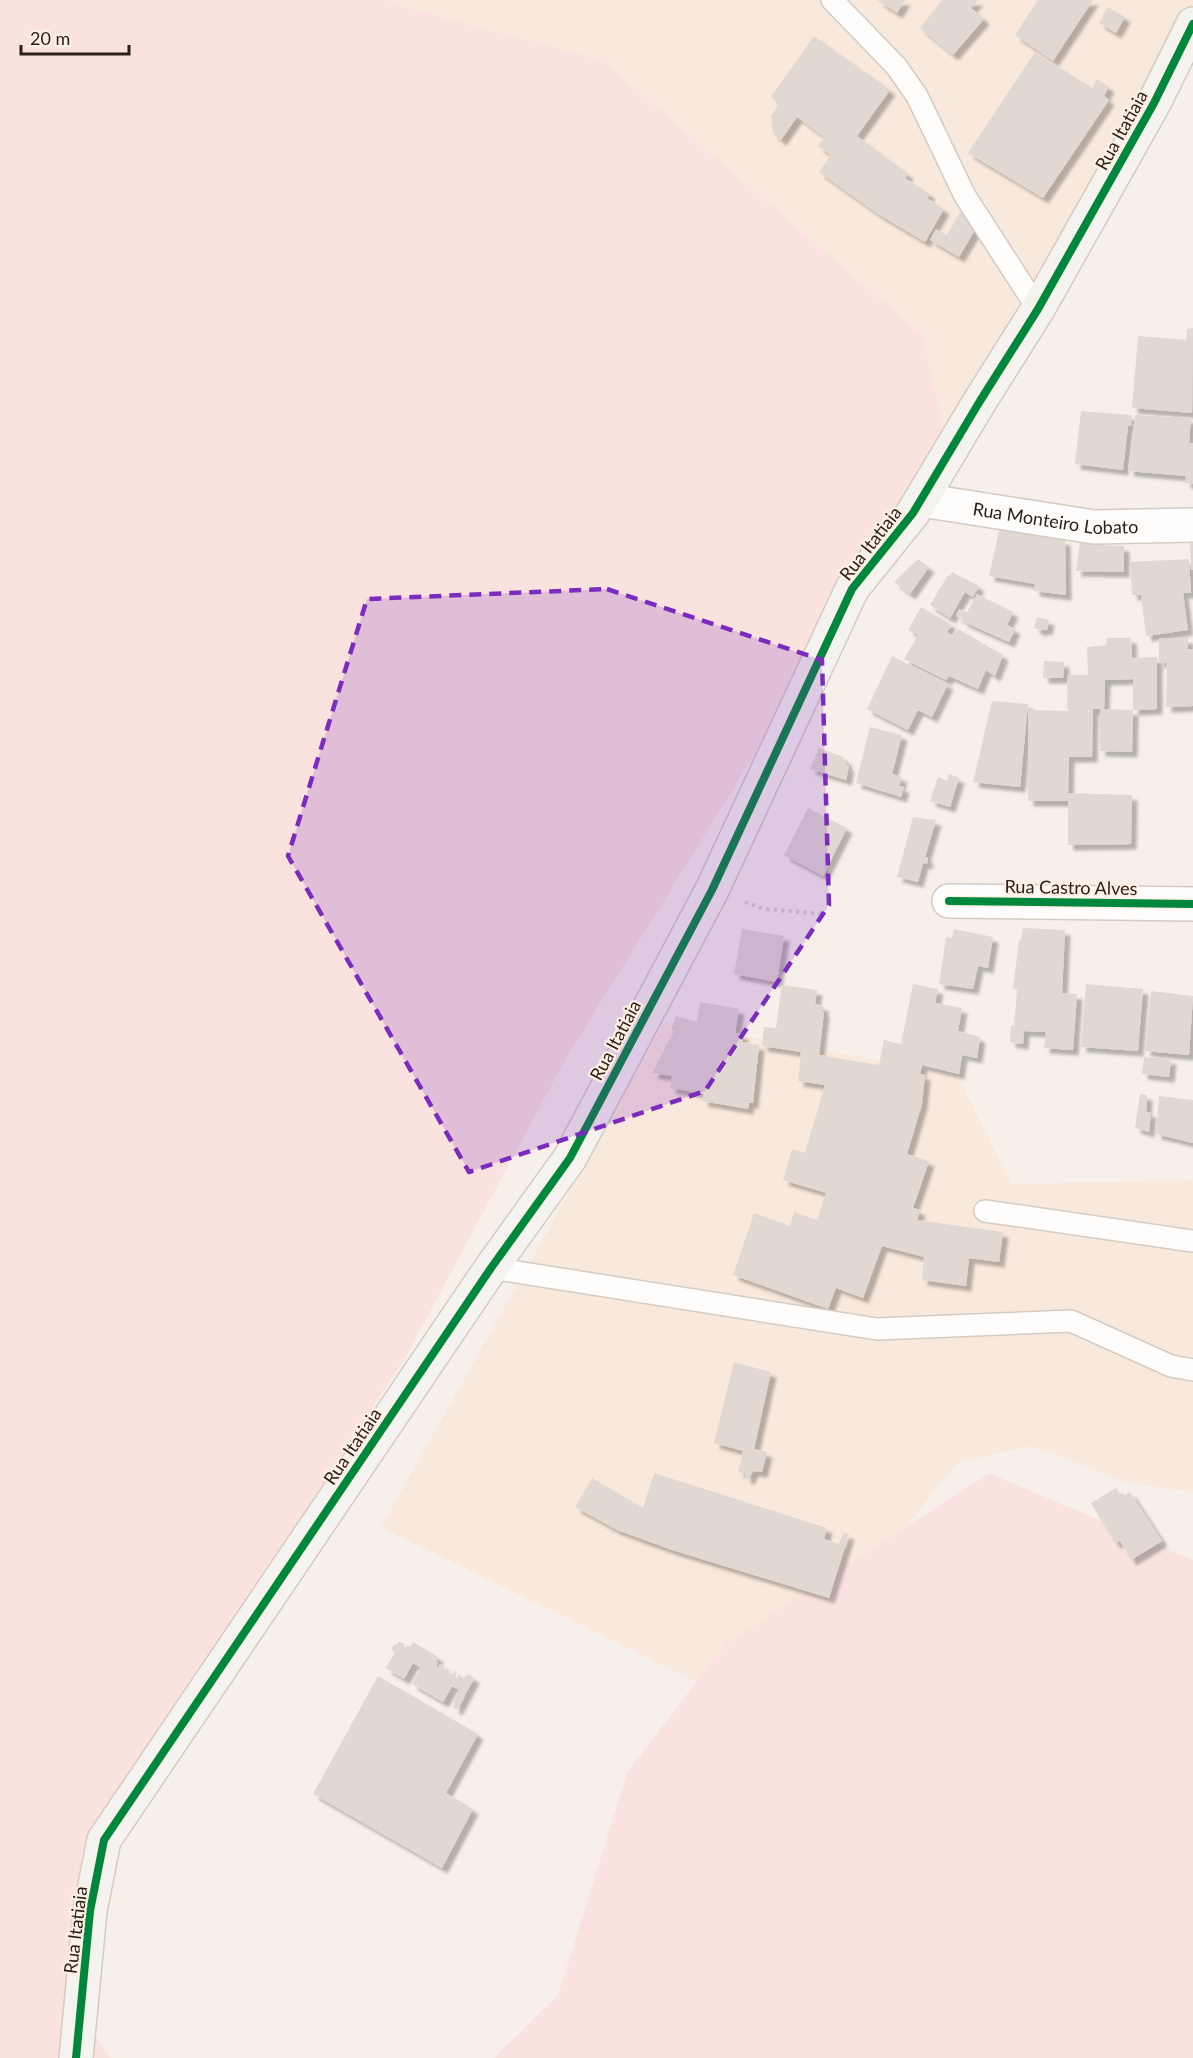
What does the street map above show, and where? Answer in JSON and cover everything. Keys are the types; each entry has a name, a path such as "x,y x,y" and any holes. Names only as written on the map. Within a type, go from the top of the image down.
{"street":[{"name":"Rua Itatiaia","path":"76,2058 90,1911 104,1840 491,1268 570,1158 712,890 852,589 913,513 1038,309 1154,103 1193,24"},
{"name":"Rua Monteiro Lobato","path":"921,500 1094,527 1193,525"},
{"name":"Rua Castro Alves","path":"950,901 1193,904"}],"lane":[{"path":"832,0 896,66 917,96 965,196 1038,309"},
{"path":"986,1211 1193,1241"},
{"path":"491,1268 877,1329 1071,1321 1171,1366 1193,1371"}],"path":[{"path":"712,890 764,909 824,914"}],"highlighted area":[{"path":"607,589 822,660 829,905 705,1091 469,1172 288,856 367,599"}],"shaded area":[{"path":"0,0 388,0 389,3 602,60 922,335 947,445 566,1058 407,1355 82,1855 71,2001 111,2058 0,2058"},
{"path":"58,0 1193,0 1193,24 913,513"},
{"path":"665,1022 957,1074 1011,1184 1193,1180 1193,1492 1128,1483 1032,1446 958,1462 863,1579 710,1688 381,1527"},
{"path":"989,1473 1193,1560 1193,2058 494,2058 558,1995 627,1773 725,1644"}],"building":[{"path":"877,0 905,0 897,13"},
{"path":"942,0 978,0 971,8 984,19 953,55 920,28"},
{"path":"1038,0 1093,0 1053,61 1015,35"},
{"path":"1108,7 1125,17 1116,33 1099,23"},
{"path":"814,36 890,90 857,136 908,174 905,178 930,194 927,198 944,209 925,242 878,214 819,172 831,155 818,146 824,137 797,117 781,140 773,134 771,116 779,104 771,97"},
{"path":"1035,52 1092,88 1097,79 1109,87 1104,96 1109,100 1043,198 968,153"},
{"path":"960,212 979,223 959,257 930,240 936,229 947,235"},
{"path":"1193,328 1192,413 1132,408 1138,336 1186,340 1187,329"},
{"path":"1081,411 1132,415 1131,426 1128,426 1123,470 1075,464"},
{"path":"1135,415 1191,418 1189,443 1193,443 1193,484 1185,483 1186,476 1128,471"},
{"path":"1000,526 1065,540 1066,595 1034,591 1035,584 989,576"},
{"path":"1081,533 1097,533 1097,545 1124,546 1124,572 1076,571"},
{"path":"1190,543 1193,543 1193,570 1191,570"},
{"path":"918,559 929,567 910,594 894,582"},
{"path":"1189,559 1191,593 1183,593 1188,630 1146,636 1141,595 1132,595 1130,562"},
{"path":"952,572 979,586 973,597 965,592 950,618 930,605"},
{"path":"977,594 1013,612 1007,625 1015,629 1009,642 962,621 963,619 956,616 959,609 967,612"},
{"path":"921,607 952,625 947,632 952,635 958,629 1003,655 995,676 986,670 978,689 949,676 946,680 904,659 918,635 908,630"},
{"path":"1037,617 1049,620 1047,630 1034,628"},
{"path":"1107,638 1131,638 1132,658 1157,657 1157,709 1133,710 1132,752 1100,751 1100,709 1093,709 1092,757 1069,757 1068,793 1132,795 1131,844 1068,845 1068,801 1028,801 1028,710 1069,711 1067,708 1068,675 1088,675 1087,647 1106,645","holes":["1133,679 1133,710 1104,709 1105,680"]},
{"path":"1159,638 1188,638 1188,649 1193,649 1193,706 1166,707 1167,663 1159,663"},
{"path":"892,656 948,684 932,717 918,710 908,730 867,709"},
{"path":"1044,661 1064,662 1063,678 1043,678"},
{"path":"992,701 1028,704 1020,787 973,782"},
{"path":"870,727 902,735 892,774 902,777 899,786 904,787 901,797 856,783"},
{"path":"819,748 847,760 846,765 849,766 846,780 810,769"},
{"path":"949,774 959,778 950,807 930,801 938,777 947,781"},
{"path":"808,808 847,828 823,876 784,855"},
{"path":"913,817 936,820 925,857 928,858 927,864 923,863 918,882 897,877"},
{"path":"1023,928 1065,930 1062,993 1077,994 1073,1050 1044,1048 1046,1032 1024,1031 1023,1044 1010,1042 1011,1025 1014,1026 1017,990 1013,989 1019,940 1021,940"},
{"path":"742,929 784,936 777,982 734,974"},
{"path":"954,929 993,937 988,968 978,966 973,989 939,984 946,937 952,938"},
{"path":"913,984 938,989 935,1003 962,1008 958,1031 980,1037 977,1058 962,1055 959,1074 922,1065 920,1074 925,1075 922,1104 907,1154 929,1161 913,1208 920,1210 917,1220 1003,1232 999,1262 969,1258 966,1286 922,1280 924,1257 882,1246 863,1298 836,1288 828,1309 733,1275 754,1213 790,1226 794,1212 817,1220 826,1193 783,1180 792,1149 805,1153 825,1085 798,1081 801,1052 762,1046 764,1027 776,1028 782,985 817,990 815,1004 823,1006 824,1012 819,1055 879,1065 884,1040 901,1044"},
{"path":"1086,984 1143,989 1138,1051 1081,1047"},
{"path":"1151,991 1193,996 1189,1055 1145,1051"},
{"path":"700,1002 739,1009 735,1033 743,1034 742,1042 759,1045 753,1103 749,1103 748,1109 702,1101 704,1094 670,1088 672,1076 652,1073 674,1031 671,1030 676,1016 697,1022"},
{"path":"1144,1057 1171,1059 1169,1077 1142,1074"},
{"path":"1140,1094 1147,1095 1146,1112 1151,1112 1149,1132 1135,1128"},
{"path":"1159,1096 1193,1100 1193,1143 1156,1134"},
{"path":"734,1362 771,1372 754,1449 767,1452 762,1472 753,1471 749,1479 745,1478 746,1473 738,1472 743,1451 714,1443"},
{"path":"654,1473 827,1528 824,1539 839,1544 843,1533 849,1534 829,1598 672,1550 617,1530 575,1507 592,1478 643,1508"},
{"path":"1116,1488 1122,1497 1130,1492 1162,1541 1131,1560 1120,1541 1115,1543 1091,1503"},
{"path":"399,1642 405,1644 403,1647 406,1648 407,1645 410,1647 413,1642 438,1657 436,1667 440,1664 444,1666 442,1670 448,1670 447,1672 451,1675 456,1671 455,1677 457,1678 459,1674 461,1681 468,1674 474,1678 457,1710 453,1707 455,1703 452,1702 459,1690 452,1686 443,1702 412,1684 421,1668 413,1663 404,1679 386,1668 395,1652 391,1650 394,1644"},
{"path":"378,1676 478,1734 446,1793 473,1809 442,1868 313,1794"}],"cycle path":[{"path":"76,2058 90,1911 104,1840 491,1268 570,1158 712,890 852,589 913,513 1038,309 1154,103 1193,24"},
{"path":"949,901 1193,904"}]}
